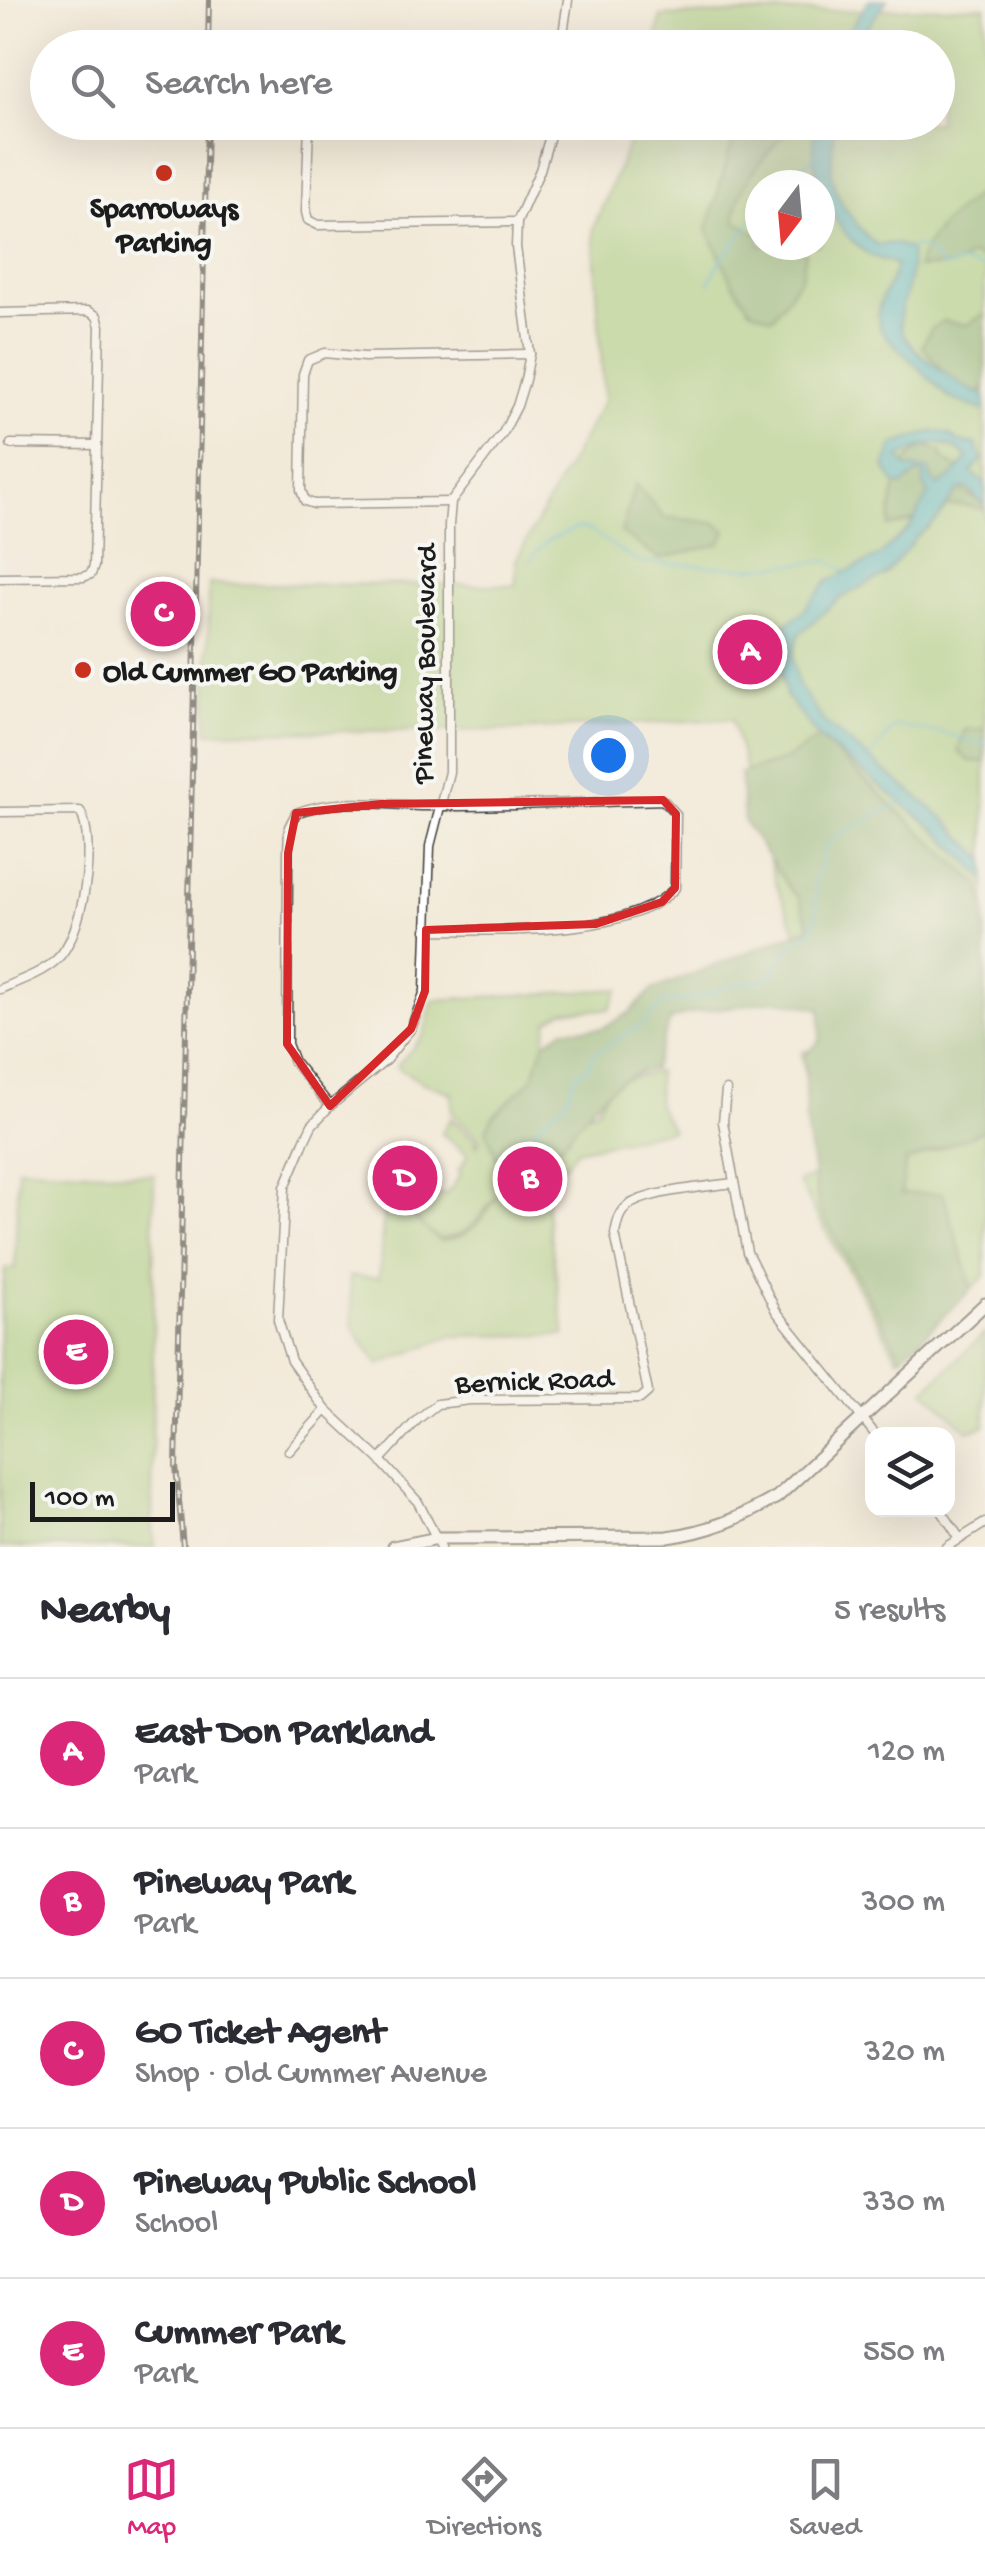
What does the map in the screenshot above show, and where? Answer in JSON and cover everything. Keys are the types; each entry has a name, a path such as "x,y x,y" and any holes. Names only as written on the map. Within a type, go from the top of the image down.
{"street":[{"path":"564,30 568,0"},
{"path":"308,140 306,212 308,220 318,226 518,222"},
{"name":"Pineway Boulevard","path":"439,1542 418,1502 326,1410 291,1361 278,1320 285,1188 312,1126 385,1060 411,1029 425,992 430,846 448,772 448,524 452,502 503,433 517,406 530,354 516,248 518,222 549,140"},
{"path":"0,314 88,311 97,316 100,326 94,566 83,577 0,578"},
{"path":"452,502 314,504 305,500 301,490 302,393 308,360 325,353 364,358 530,354"},
{"path":"11,444 97,446"},
{"path":"330,1106 294,1062 287,1044 290,828 296,814 310,808 663,800 676,814 675,888 662,902 596,924 426,930"},
{"path":"0,812 80,811 87,823 88,847 74,936 56,960 0,989"},
{"path":"726,1090 723,1122 747,1252 776,1310 868,1427"},
{"name":"Bernick Road","path":"380,1460 418,1418 437,1404 470,1400 640,1398 648,1392 615,1234 618,1218 628,1206 650,1198 732,1183"},
{"path":"393,1547 439,1542 668,1537 704,1532 740,1519 777,1498 985,1304"},
{"path":"290,1450 326,1410"},
{"path":"945,1517 960,1540"},
{"path":"947,1547 985,1523"}],"highlighted area":[{"path":"663,800 676,814 675,888 662,902 596,924 426,930 425,991 411,1029 330,1106 287,1044 288,853 296,813 381,804"}],"green space":[{"path":"985,6 985,1276 898,1358 798,1182 818,1175 802,1052 827,1046 826,1004 776,884 732,719 514,730 207,732 209,584 516,585 516,560 604,400 593,229 630,140 955,140 955,30 658,30 661,16"},
{"path":"733,140 780,140 755,170 745,170 736,221 745,227 745,260 805,260 801,278 772,318 750,309 707,230"},
{"path":"985,188 985,261 972,255 954,266 917,268 935,233"},
{"path":"985,313 985,389 970,395 956,386 922,346 931,329 943,321 967,325"},
{"path":"926,446 941,452 944,460 959,469 959,488 985,506 985,510 943,507 889,527 901,470"},
{"path":"635,484 664,517 716,523 726,531 720,544 659,559 621,533"},
{"path":"985,728 985,762 969,761 958,751 964,730"},
{"path":"819,738 979,885 985,908 985,1130 906,1162 901,1194 943,1193 972,1289 902,1357 819,1208 805,1118 803,1058 820,1040 821,1009 778,1000 695,1012 670,1020 653,1069 632,1075 613,1087 541,1163 523,1168 497,1159 486,1130 493,1116 532,1079 544,1044 564,1029 602,1028 629,1013 652,990 810,927 798,896 744,821 740,773 785,760"},
{"path":"619,989 610,1009 564,1011 548,1021 538,1095 522,1159 545,1162 580,1118 597,1109 613,1081 657,1072 658,1106 672,1130 577,1150 549,1184 546,1207 565,1335 451,1336 379,1365 353,1328 349,1276 379,1278 385,1195 422,1226 401,1200 408,1190 430,1209 461,1174 458,1171 468,1155 441,1133 451,1118 476,1140 476,1147 480,1139 452,1112 452,1093 423,1083 396,1067 423,1036 433,1000","holes":["497,1196 480,1221 460,1236 440,1241 424,1228 440,1239 462,1232"]},
{"path":"18,1167 154,1175 155,1547 0,1547 0,1319 5,1269 15,1268"},
{"path":"985,1333 985,1426 968,1431 925,1390"}],"water":[{"path":"869,0 887,0 866,30 849,30"},
{"path":"814,140 833,140 832,170 816,170"},
{"path":"835,188 853,219 877,245 894,243 910,249 910,271 900,315 907,340 958,382 985,394 985,411 949,398 882,332 879,306 896,265 868,254 835,219"},
{"path":"933,431 948,434 959,442 976,444 982,460 971,472 985,483 985,506 967,488 957,491 938,519 885,575 839,599 799,634 793,656 798,684 824,722 945,819 985,859 985,879 936,830 819,738 786,696 779,662 782,627 802,612 828,581 879,556 910,527 929,494 924,474 918,473 902,486 895,484 885,467 893,445","holes":["936,443 957,449 968,458 952,477 939,485 933,482 928,470 908,468 899,458"]}],"waterway":[{"path":"800,170 815,155"},
{"path":"709,283 720,261 745,230"},
{"path":"908,250 915,246 927,250 943,268 963,263 985,268"},
{"path":"528,562 547,541 577,528 591,531 637,562 748,568 829,561 846,571"},
{"path":"870,758 894,726 985,744"},
{"path":"525,1141 548,1115 565,1103 576,1075 590,1065 593,1054 643,1024 663,1003 700,998 773,974 783,955 814,926 815,882 827,843 901,803"}],"railway":[{"path":"208,30 209,0"},
{"path":"183,1547 176,1466 207,140"}],"place":[{"name":"Sparroways Parking","path":"164,173"},
{"name":"GO Ticket Agent","path":"163,614"},
{"name":"East Don Parkland","path":"750,652"},
{"name":"Old Cummer GO Parking","path":"83,670"},
{"name":"Pineway Public School","path":"405,1178"},
{"name":"Pineway Park","path":"530,1179"},
{"name":"Cummer Park","path":"76,1352"}]}
